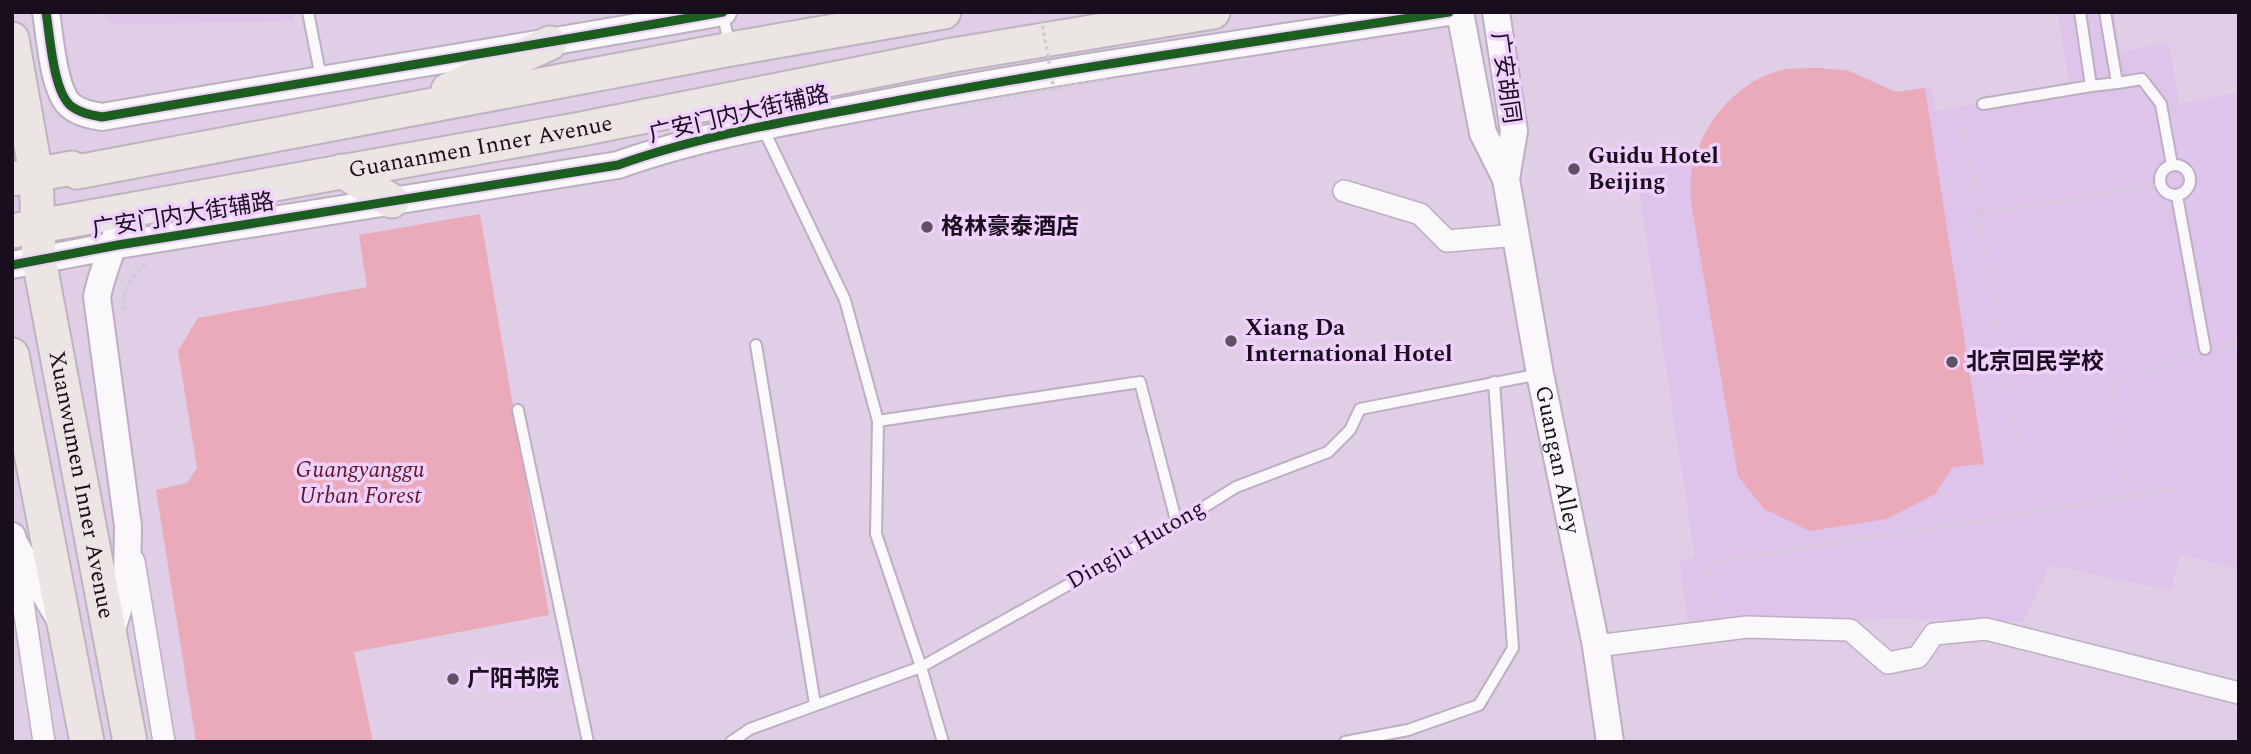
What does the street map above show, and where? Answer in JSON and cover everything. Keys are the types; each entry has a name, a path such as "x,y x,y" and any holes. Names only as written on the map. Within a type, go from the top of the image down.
{"main road":[{"name":"Guananmen Inner Avenue","path":"24,177 72,168 77,172 731,49 944,12"},
{"name":"Guananmen Inner Avenue","path":"24,228 581,129 953,55 1213,12"},
{"name":"Xuanwumen Inner Avenue","path":"12,39 24,177 26,262 110,635 130,742"},
{"path":"403,111 551,43"},
{"path":"342,171 392,201"},
{"name":"Xuanwumen Inner Avenue","path":"12,355 87,742"}],"street":[{"path":"46,12 60,90 70,106 84,114 102,117 723,12"},
{"name":"广安门内大街辅路","path":"26,262 618,165 665,148 962,89 1094,66 1449,12"},
{"name":"广安胡同","path":"1460,12 1483,134 1506,179"},
{"name":"广安胡同","path":"1496,12 1514,131 1506,179"},
{"name":"Guangan Alley","path":"1506,179 1540,374 1596,646 1610,742"},
{"path":"1344,191 1420,214 1447,240 1517,235"},
{"path":"125,210 99,283 97,298 128,526 164,742"},
{"path":"105,272 147,241"},
{"path":"110,635 127,582 128,526"},
{"path":"13,540 65,628"},
{"path":"13,540 44,742"},
{"path":"1596,646 1747,626 1850,630 1888,663 1918,657 1934,634 1986,629 2239,693"}],"lane":[{"path":"308,12 321,79"},
{"path":"723,12 731,49"},
{"path":"2080,12 2091,86"},
{"path":"2105,12 2117,83"},
{"path":"1983,104 2142,79 2161,104 2172,165"},
{"path":"748,96 845,300 878,421 876,534 943,742"},
{"path":"2178,164 2188,170 2191,180 2187,191 2177,196 2167,193 2160,185 2160,174 2172,165 2178,164"},
{"path":"2177,196 2205,349"},
{"path":"756,345 815,704"},
{"name":"Dingju Hutong","path":"731,742 750,729 921,667 1177,524 1236,487 1328,452 1350,430 1360,409 1540,374"},
{"path":"878,421 1140,382 1177,524"},
{"path":"1345,742 1408,730 1479,705 1513,648 1494,382"},
{"path":"518,410 588,742"},
{"path":"1408,730 1410,742"}],"path":[{"path":"1040,12 1054,90"},
{"path":"965,105 1109,79"},
{"path":"1960,106 2019,449"},
{"path":"1979,214 2160,185"},
{"path":"2129,497 2111,386 2205,349 2239,343"},
{"path":"1719,630 1708,563 2178,489"}],"shaded area":[{"path":"99,12 292,12 294,21 115,24"},
{"name":"北京回民学校","path":"2058,12 2114,12 2120,52 2169,43 2179,104 2239,92 2238,569 2181,554 2170,590 2050,565 2023,622 1893,618 1688,628 1680,561 1695,558 1636,170 1695,161 1704,135 1724,105 1751,82 1787,69 1849,71 1896,92 1931,87 1936,111 2070,87"}],"green space":[{"path":"1787,69 1849,71 1896,92 1925,88 1984,464 1953,467 1935,494 1887,519 1810,531 1764,509 1738,476 1691,203 1691,182 1692,170 1704,136 1713,120 1738,93 1770,74"},
{"name":"Guangyanggu Urban Forest","path":"480,214 549,615 354,652 373,742 196,742 156,490 187,483 197,468 178,351 198,318 367,287 359,235"}],"cycle path":[{"path":"46,12 56,76 65,99 78,110 102,117 723,12"},
{"path":"12,265 118,245 618,165 683,145 750,129 956,90 1449,12"}],"place":[{"name":"Guidu Hotel Beijing","path":"1574,169"},
{"name":"格林豪泰酒店","path":"927,227"},
{"name":"Xiang Da International Hotel","path":"1231,341"},
{"name":"北京回民学校","path":"1952,362"},
{"name":"广阳书院","path":"453,679"}]}
